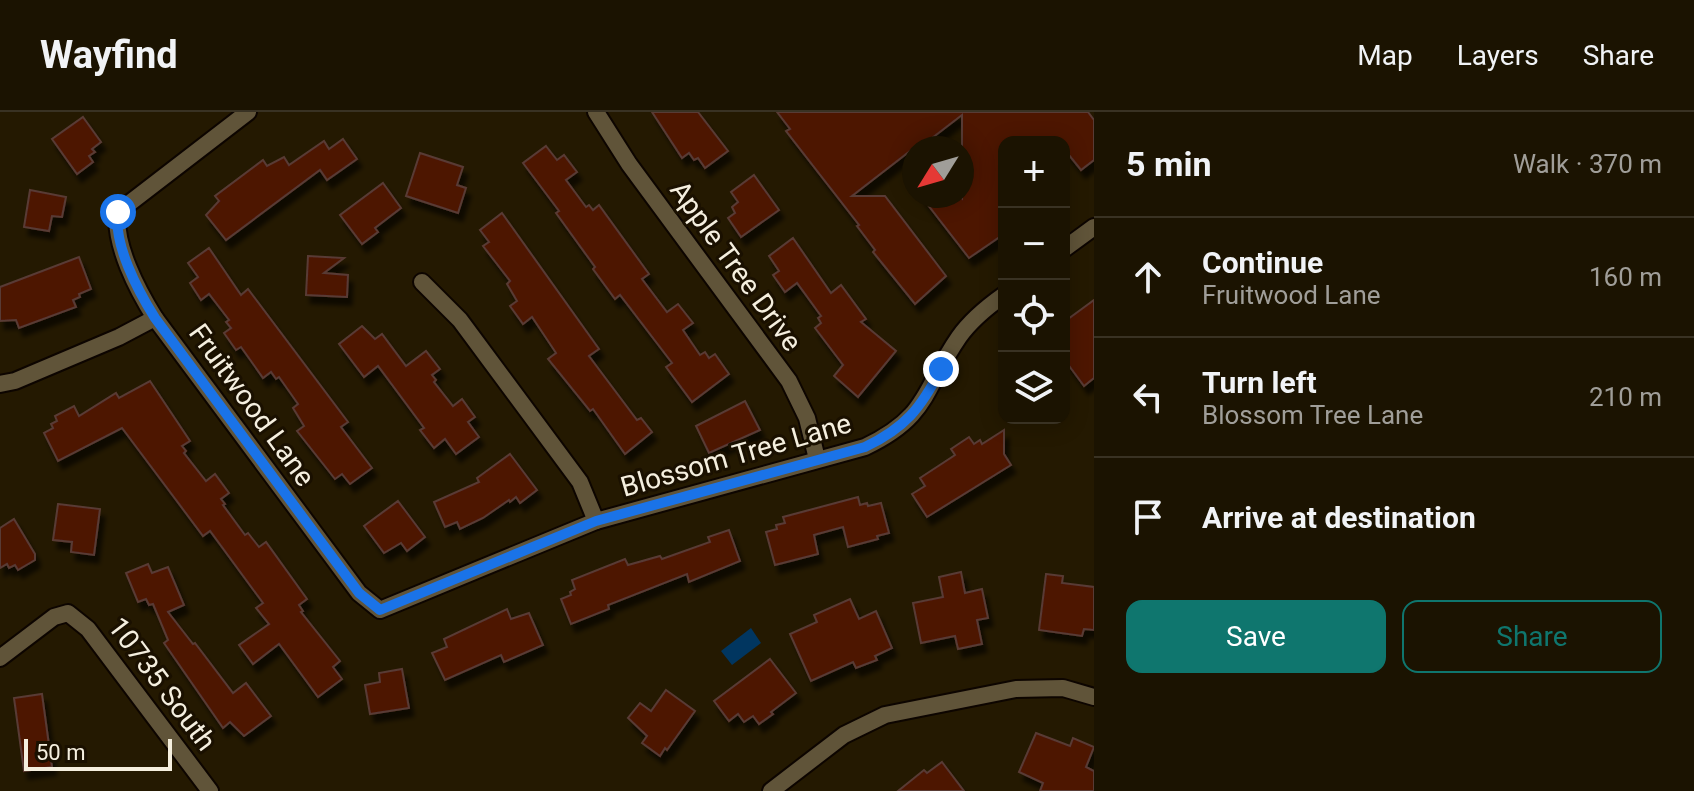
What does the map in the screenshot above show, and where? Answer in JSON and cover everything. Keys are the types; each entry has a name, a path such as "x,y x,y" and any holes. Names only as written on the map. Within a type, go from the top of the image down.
{"street":[{"name":"Fruitwood Lane","path":"248,112 118,212 118,237 139,290 155,318 359,593 380,610"},
{"name":"Apple Tree Drive","path":"596,112 629,164 789,381 807,418 817,459"},
{"path":"1070,245 1094,227"},
{"path":"422,282 460,320 580,482 596,521"},
{"name":"Blossom Tree Lane","path":"380,610 596,521 865,447 886,437 906,423 921,405 959,338 975,319 998,300"},
{"path":"0,384 15,381 119,337 155,318"},
{"name":"10735 South","path":"0,658 54,617 68,613 88,629 210,791"},
{"path":"771,791 844,735 885,715 1016,689 1063,688 1094,697"}],"water":[{"path":"751,628 761,643 732,665 721,651"}],"building":[{"path":"652,112 698,112 728,151 705,168 698,158 694,160 689,153 682,158"},
{"path":"777,112 1088,112 1094,120 1094,160 1081,170 1070,156 1070,136 998,136 998,238 969,258 930,208 974,208 974,136 962,136 962,115 935,136 902,136 902,157 852,196 885,196 946,276 915,304 873,252 875,250 859,225 786,131 790,129"},
{"path":"83,117 101,142 89,156 93,162 77,174 52,139"},
{"path":"343,139 357,159 327,180 320,170 226,240 206,215 219,201 215,196 263,160 267,166 284,157 289,165 324,141 329,149"},
{"path":"546,146 557,160 564,155 577,172 566,180 586,207 589,205 593,210 599,205 649,274 642,279 667,312 678,304 693,323 683,330 700,355 705,352 709,358 715,354 729,374 692,402 666,367 672,363 620,295 615,299 556,213 559,211 523,163"},
{"path":"420,153 463,167 457,185 466,188 458,213 406,196"},
{"path":"754,175 779,210 741,237 728,218 735,213 732,207 738,202 731,192"},
{"path":"383,183 401,208 375,228 378,232 362,244 340,215"},
{"path":"30,190 66,197 62,217 52,216 49,231 24,227"},
{"path":"502,213 599,349 589,356 637,420 641,418 652,432 625,454 593,409 590,411 548,359 556,353 532,317 523,324 510,306 517,301 507,284 510,281 483,246 489,242 480,230"},
{"path":"793,238 831,293 841,285 866,319 861,322 896,351 858,397 834,376 843,365 815,328 821,323 818,318 821,316 797,283 785,292 773,275 779,271 769,256"},
{"path":"209,248 241,295 248,289 348,422 341,427 372,468 350,484 342,474 335,479 297,431 304,426 293,408 298,404 279,377 276,379 271,372 263,378 241,347 236,350 224,333 231,328 226,322 229,320 209,294 201,300 190,283 198,277 188,263"},
{"path":"308,256 344,258 324,273 348,275 347,297 306,295"},
{"path":"79,257 91,289 73,300 76,307 19,328 16,320 0,321 0,287"},
{"path":"1094,300 1094,378 1084,386 1070,367 1070,318"},
{"path":"362,326 375,339 382,334 406,366 426,351 440,369 432,375 436,380 434,382 453,406 462,399 475,417 468,422 479,437 456,454 445,439 434,448 420,430 424,428 378,366 364,377 339,344"},
{"path":"150,381 190,441 182,446 186,451 184,453 206,481 215,474 229,493 221,499 223,505 245,535 248,533 259,547 266,542 307,599 299,605 301,612 340,661 333,667 342,679 318,697 279,644 253,664 239,645 269,624 256,608 263,603 210,531 203,536 122,428 58,461 44,433 53,428 51,424 57,421 55,416 74,406 79,416 116,393 119,398"},
{"path":"745,401 760,430 709,453 696,426"},
{"path":"1004,430 1004,454 1011,465 927,517 912,494 925,486 920,478 955,455 951,449 969,437 974,444 980,440 982,444"},
{"path":"510,454 537,490 520,503 516,497 509,500 460,529 457,522 445,527 434,502 479,482 477,478"},
{"path":"858,497 860,505 881,503 889,533 848,547 843,527 814,535 818,554 775,565 766,532 785,523 783,517"},
{"path":"398,501 425,537 407,551 401,543 384,553 364,526"},
{"path":"58,504 100,509 94,555 71,552 72,542 53,540"},
{"path":"14,519 35,554 35,560 18,570 15,565 9,568 7,564 0,568 0,528"},
{"path":"729,530 740,561 689,582 687,574 608,605 609,609 571,624 561,599 571,595 570,592 575,589 572,580 625,559 628,565 660,556 662,559 710,542 708,537"},
{"path":"148,564 152,573 168,567 184,605 168,612 193,644 233,693 246,683 271,716 244,736 230,722 223,728 164,643 168,640 153,604 149,605 146,599 138,602 126,573"},
{"path":"961,572 965,593 982,589 988,618 977,620 982,644 958,649 955,636 921,643 913,603 943,597 939,577"},
{"path":"1046,574 1063,576 1062,583 1094,587 1094,630 1084,629 1082,636 1039,630"},
{"path":"850,599 859,619 876,611 892,648 875,656 877,660 856,668 853,662 811,681 790,634 817,622 814,615"},
{"path":"507,609 511,619 529,613 543,645 504,662 501,655 445,680 432,653 447,647 444,639"},
{"path":"770,659 796,693 759,724 753,716 744,722 738,714 729,721 714,701"},
{"path":"402,669 409,708 370,714 365,685 380,682 379,673"},
{"path":"666,690 695,711 660,756 642,743 647,736 628,718 640,703 651,711"},
{"path":"42,694 52,767 24,771 14,698"},
{"path":"1036,733 1070,746 1073,738 1094,747 1086,767 1094,771 1094,791 1040,791 1043,783 1019,772"},
{"path":"942,762 964,791 898,791 924,770 927,773"}],"route":[{"path":"118,212 118,237 139,290 155,318 359,593 380,610 596,521 865,447 906,423 921,405 941,369"}]}
